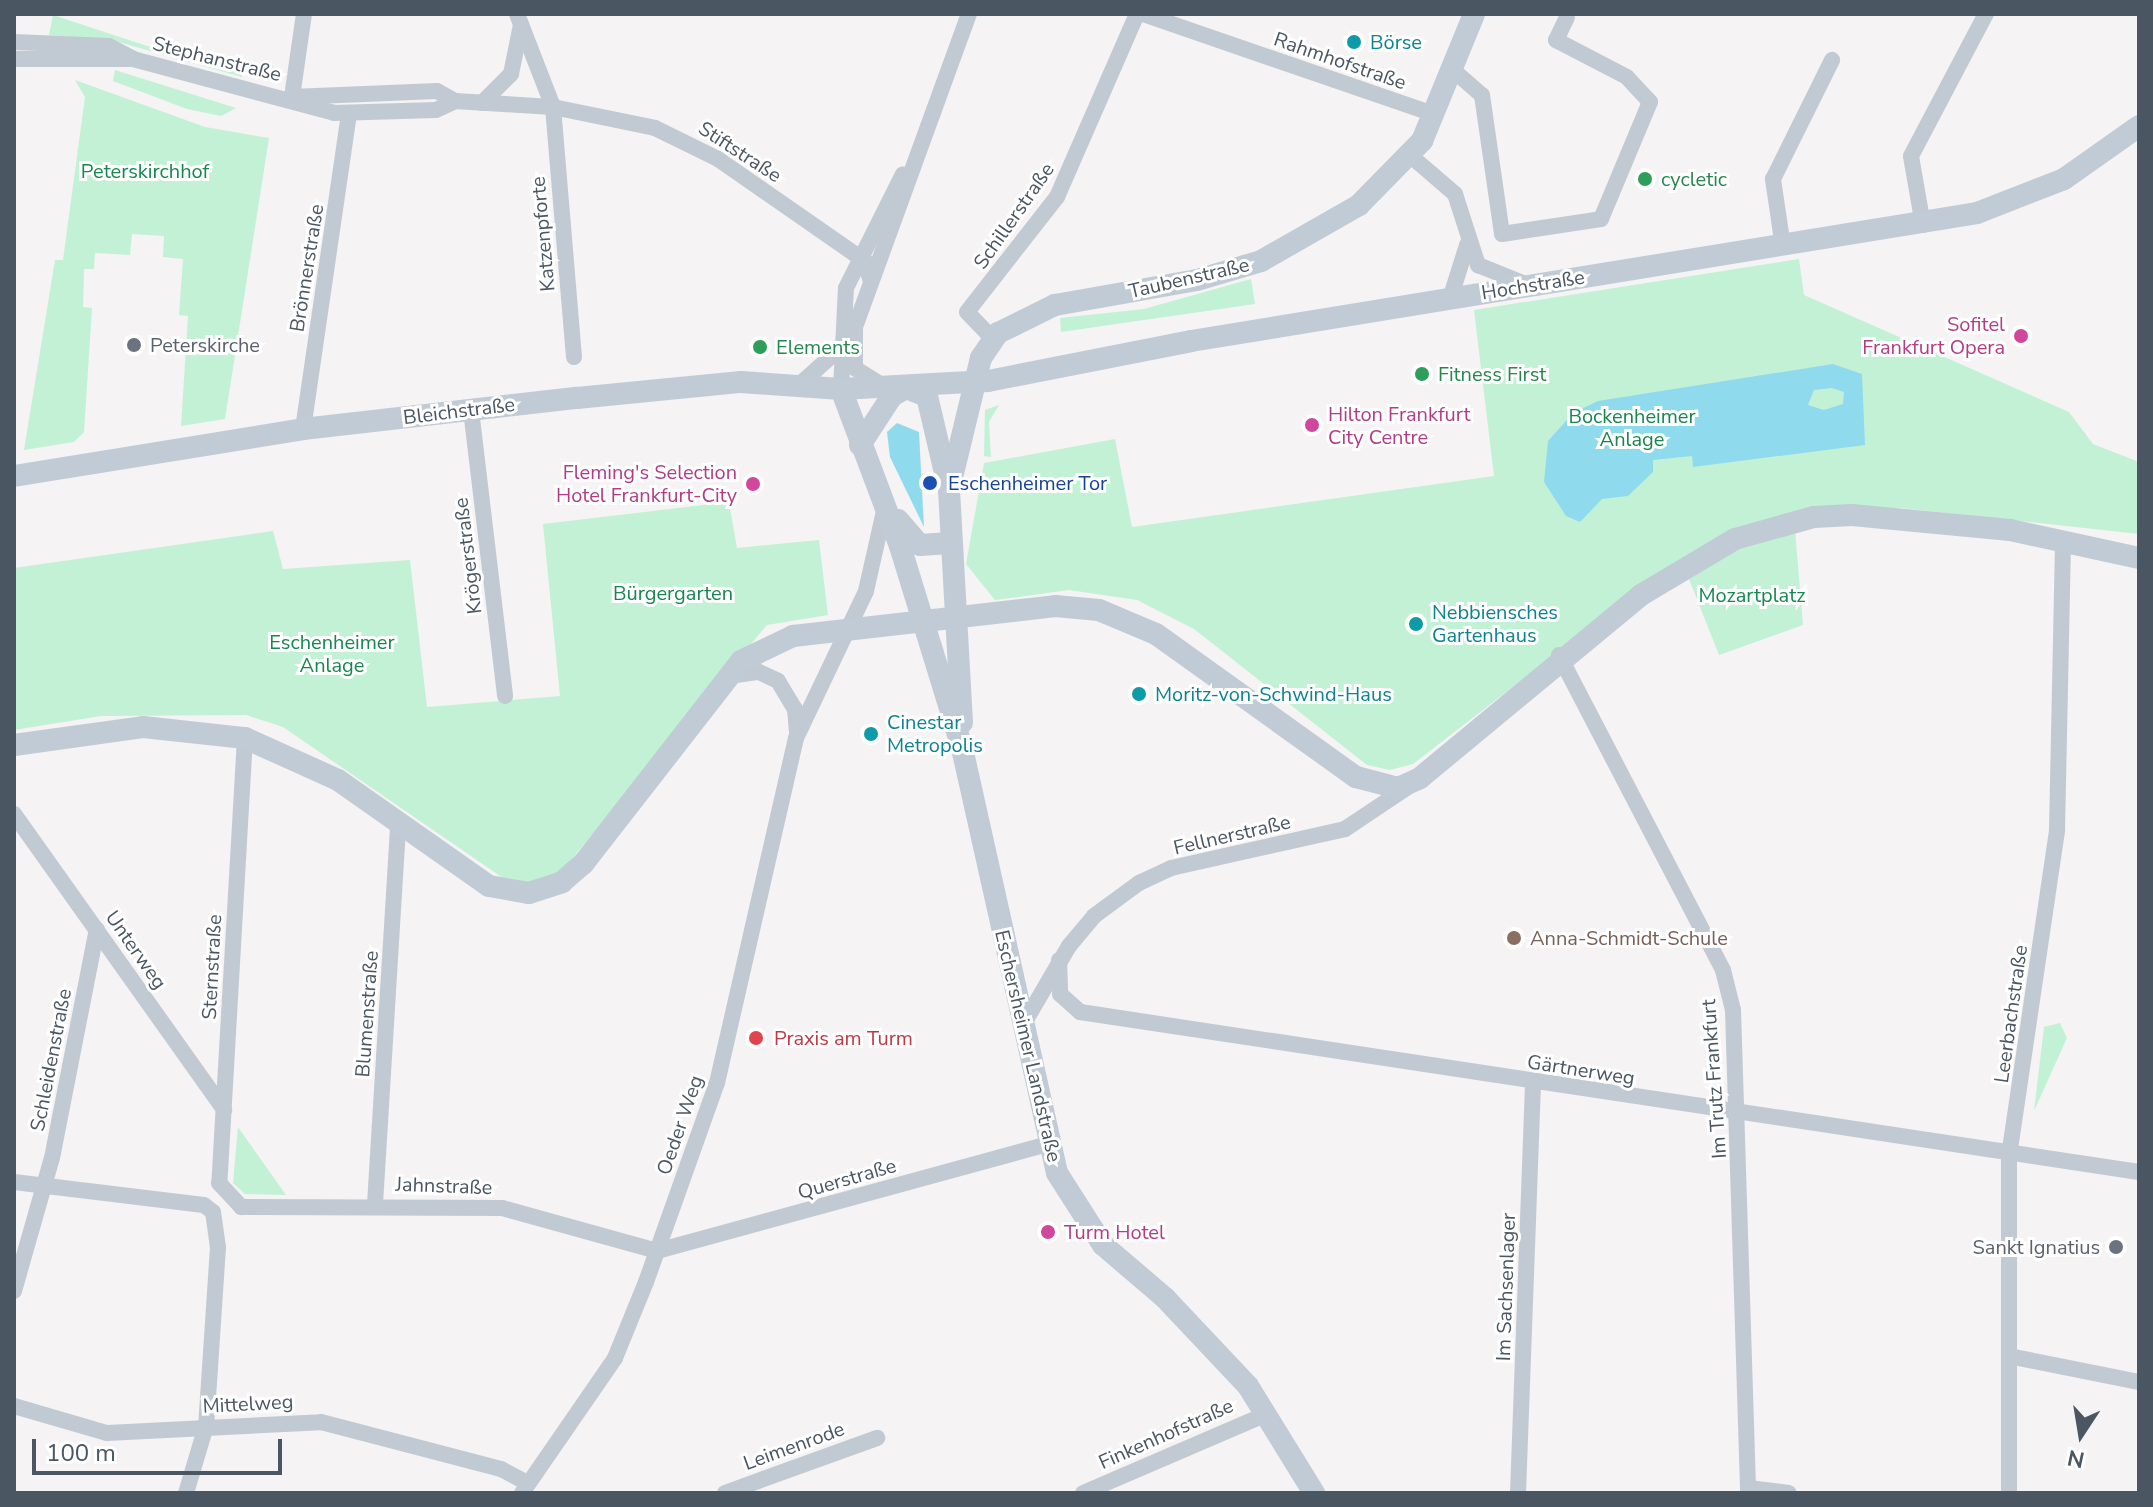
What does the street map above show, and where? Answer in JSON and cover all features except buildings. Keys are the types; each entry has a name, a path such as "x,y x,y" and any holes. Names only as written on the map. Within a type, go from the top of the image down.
{"main road":[{"name":"Taubenstraße","path":"974,383 993,339 1025,315 1055,305 1197,280 1261,261 1359,205 1412,157 1434,114 1474,14"},
{"name":"Hochstraße","path":"897,388 974,383 1539,284 1923,225 1989,210 2054,184 2139,126"},
{"name":"Bleichstraße","path":"14,476 303,429 741,382 841,389 897,388"},
{"path":"949,490 974,383"},
{"path":"860,445 881,407 897,388 927,396 933,407 949,490 949,543 955,616"},
{"path":"841,389 886,506 924,619"},
{"path":"886,506 920,545 949,543"},
{"path":"14,745 143,727 245,738 326,773 398,827 501,890 529,893 562,882 725,677 770,643 924,619 1055,606 1123,617 1168,641 1356,777 1377,786 1411,785 1559,655 1735,539 1814,517 1899,518 2063,542 2139,558"},
{"name":"Eschersheimer Landstraße","path":"955,616 962,748"},
{"name":"Eschersheimer Landstraße","path":"924,619 962,748 1047,1144 1075,1210 1103,1245 1215,1346 1266,1414 1314,1493"}],"street":[{"path":"292,97 304,14"},
{"path":"897,388 852,361 870,279 969,14"},
{"name":"Schillerstraße","path":"993,339 967,312 1057,197 1137,14"},
{"name":"Rahmhofstraße","path":"1143,14 1434,114"},
{"path":"1923,225 1911,156 1986,14"},
{"path":"1453,70 1482,95 1502,234 1601,219 1650,102 1627,77 1556,40 1567,17"},
{"path":"482,103 511,74 520,19"},
{"path":"520,19 553,107"},
{"name":"Stephanstraße","path":"14,42 109,46 133,59"},
{"name":"Stephanstraße","path":"14,59 133,59 349,113 436,110 455,101"},
{"path":"1783,247 1773,179 1832,60"},
{"name":"Stephanstraße","path":"292,97 437,91 455,101 553,107"},
{"name":"Stiftstraße","path":"553,107 688,141 857,256 870,279"},
{"name":"Katzenpforte","path":"553,107 574,357"},
{"name":"Brönnerstraße","path":"303,429 349,113"},
{"path":"1412,157 1455,194 1467,245 1493,275 1539,284"},
{"path":"841,389 838,349 840,312 857,256 913,160"},
{"path":"1450,299 1467,245"},
{"path":"798,385 818,376 838,349"},
{"name":"Krögerstraße","path":"471,410 505,696"},
{"path":"847,629 871,575 886,506"},
{"name":"Leerbachstraße","path":"2009,1493 2009,1156 2057,830 2063,542"},
{"name":"Oeder Weg","path":"525,1488 615,1358 657,1251 717,1083 796,738 847,629"},
{"name":"Im Trutz Frankfurt","path":"1559,655 1723,970 1733,1010 1740,1115 1748,1490"},
{"name":"Oeder Weg","path":"725,677 748,671 778,681 795,709 796,738"},
{"name":"Sternstraße","path":"226,1197 219,1183 245,738"},
{"name":"Fellnerstraße","path":"1023,1025 1059,960 1094,916 1139,883 1171,868 1345,829 1411,785"},
{"name":"Unterweg","path":"14,814 224,1110"},
{"name":"Blumenstraße","path":"375,1204 398,827"},
{"name":"Schleidenstraße","path":"14,1291 44,1186 97,929"},
{"name":"Gärtnerweg","path":"1059,960 1060,994 1080,1012 2009,1156 2139,1172"},
{"name":"Im Sachsenlager","path":"1518,1493 1533,1083"},
{"name":"Querstraße","path":"657,1251 1047,1144"},
{"path":"14,1182 204,1205 213,1212 218,1247 206,1426 186,1493"},
{"name":"Jahnstraße","path":"226,1197 241,1207 375,1204 502,1208 657,1251"},
{"path":"2009,1356 2139,1382"},
{"name":"Mittelweg","path":"14,1406 87,1431 321,1422 501,1469 525,1488"},
{"name":"Finkenhofstraße","path":"1083,1493 1266,1414"},
{"name":"Leimenrode","path":"725,1493 877,1438"},
{"path":"1748,1490 1789,1493"}],"green space":[{"path":"53,15 147,46 244,61 242,77 115,41 49,35"},
{"path":"266,63 275,72 266,81 257,72"},
{"path":"115,70 236,108 221,116 187,109 113,81"},
{"name":"Peterskirchhof","path":"75,80 205,127 269,138 225,419 181,426 188,316 179,315 183,259 163,257 164,236 132,234 130,255 95,253 94,269 84,269 83,307 92,308 84,432 74,442 24,450 55,260 63,260 85,97"},
{"name":"Bockenheimer Anlage","path":"1799,259 1804,295 2069,412 2093,444 2139,462 2139,534 1901,508 1811,510 1637,591 1413,764 1390,770 1367,765 1194,629 1137,600 1069,590 995,600 966,564 984,463 1115,439 1132,527 1494,476 1474,310"},
{"path":"1251,279 1255,304 1061,332 1060,318 1144,309"},
{"path":"999,405 989,422 991,457 984,456 985,410"},
{"name":"Eschenheimer Anlage","path":"729,502 737,548 819,540 828,615 767,625 560,873 535,884 503,878 283,727 246,715 101,716 14,730 14,568 273,531 283,569 410,560 427,707 560,696 543,524"},
{"name":"Mozartplatz","path":"1795,530 1803,625 1719,655 1689,579 1738,549"},
{"path":"2060,1023 2067,1038 2034,1111 2044,1027"},
{"path":"238,1127 286,1195 245,1194 233,1183"}],"water":[{"path":"1833,364 1862,374 1865,445 1693,467 1692,456 1653,460 1653,472 1628,496 1602,499 1580,522 1566,516 1544,482 1548,441 1573,413 1598,401","holes":["1832,388 1844,392 1843,404 1824,410 1808,405 1814,390"]},
{"path":"897,423 919,432 924,527 890,457 887,432"}],"place":[{"name":"Börse","path":"1354,42"},
{"name":"cycletic","path":"1645,179"},
{"name":"Sofitel Frankfurt Opera","path":"2021,336"},
{"name":"Peterskirche","path":"134,345"},
{"name":"Elements","path":"760,347"},
{"name":"Fitness First","path":"1422,374"},
{"name":"Hilton Frankfurt City Centre","path":"1312,425"},
{"name":"Eschenheimer Tor","path":"930,483"},
{"name":"Fleming's Selection Hotel Frankfurt-City","path":"753,484"},
{"name":"Nebbiensches Gartenhaus","path":"1416,624"},
{"name":"Moritz-von-Schwind-Haus","path":"1139,694"},
{"name":"Cinestar Metropolis","path":"871,734"},
{"name":"Anna-Schmidt-Schule","path":"1514,938"},
{"name":"Praxis am Turm","path":"756,1038"},
{"name":"Turm Hotel","path":"1048,1232"},
{"name":"Sankt Ignatius","path":"2116,1247"}],"park label":[{"name":"Bürgergarten","path":"673,593"}]}
